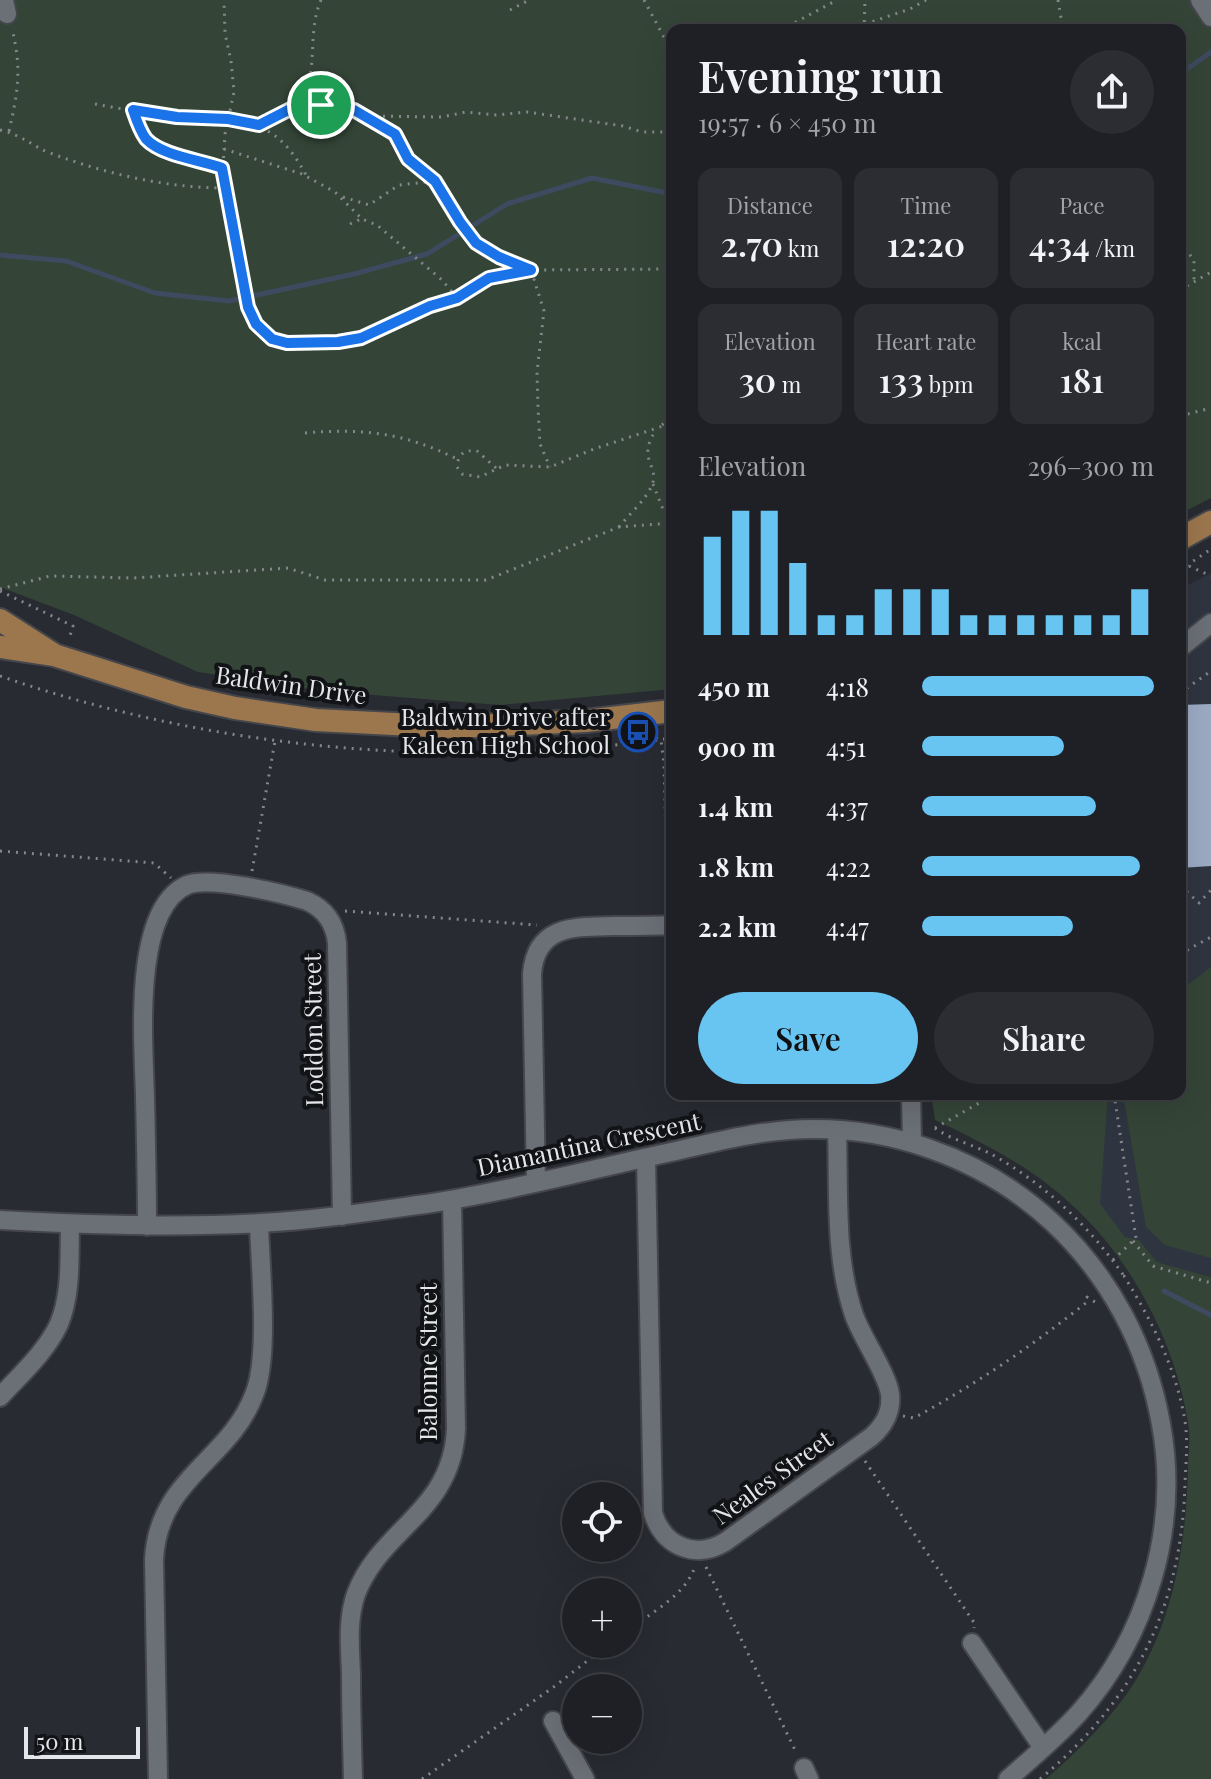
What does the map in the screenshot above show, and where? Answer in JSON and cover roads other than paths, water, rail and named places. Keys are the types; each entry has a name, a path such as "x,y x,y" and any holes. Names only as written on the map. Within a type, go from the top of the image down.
{"main road":[{"path":"1186,536 1211,522"},
{"name":"Baldwin Drive","path":"0,620 59,657"},
{"name":"Baldwin Drive","path":"0,647 59,657 186,697 316,720 452,727 585,721 662,713"}],"street":[{"path":"1200,0 1211,17"},
{"path":"1186,643 1211,623"},
{"name":"Loddon Street","path":"147,1226 144,983 156,926 168,901 185,886 199,882 307,901 326,914 334,928 337,943 342,1216"},
{"path":"536,1182 532,974 537,953 550,936 570,928 666,925"},
{"path":"912,1100 920,1146"},
{"name":"Diamantina Crescent","path":"0,1220 147,1226 259,1223 342,1216 452,1200 762,1133 837,1130 920,1146 982,1172 1025,1199 1063,1232 1107,1287 1135,1336 1159,1409 1166,1459 1162,1534 1151,1583 1122,1652 1087,1704 1008,1779"},
{"name":"Neales Street","path":"646,1158 653,1513 658,1527 668,1539 681,1548 700,1551 725,1542 856,1448 877,1432 889,1412 887,1381 863,1336 843,1273 837,1130"},
{"name":"Balonne Street","path":"353,1779 350,1633 357,1594 369,1570 437,1492 453,1456 456,1429 452,1200"},
{"path":"158,1779 154,1560 157,1533 173,1497 235,1427 255,1393 262,1354 259,1223"},
{"path":"0,1397 40,1353 59,1323 66,1299 70,1224"},
{"path":"972,1643 1043,1748"},
{"path":"553,1721 585,1779"}],"waterway":[{"path":"1186,70 1211,52"},
{"path":"0,255 66,261 155,293 229,301 354,274 427,254 507,204 592,178 666,193"},
{"path":"1164,1291 1211,1315"}],"place":[{"name":"Baldwin Drive after Kaleen High School","path":"638,732"}]}
